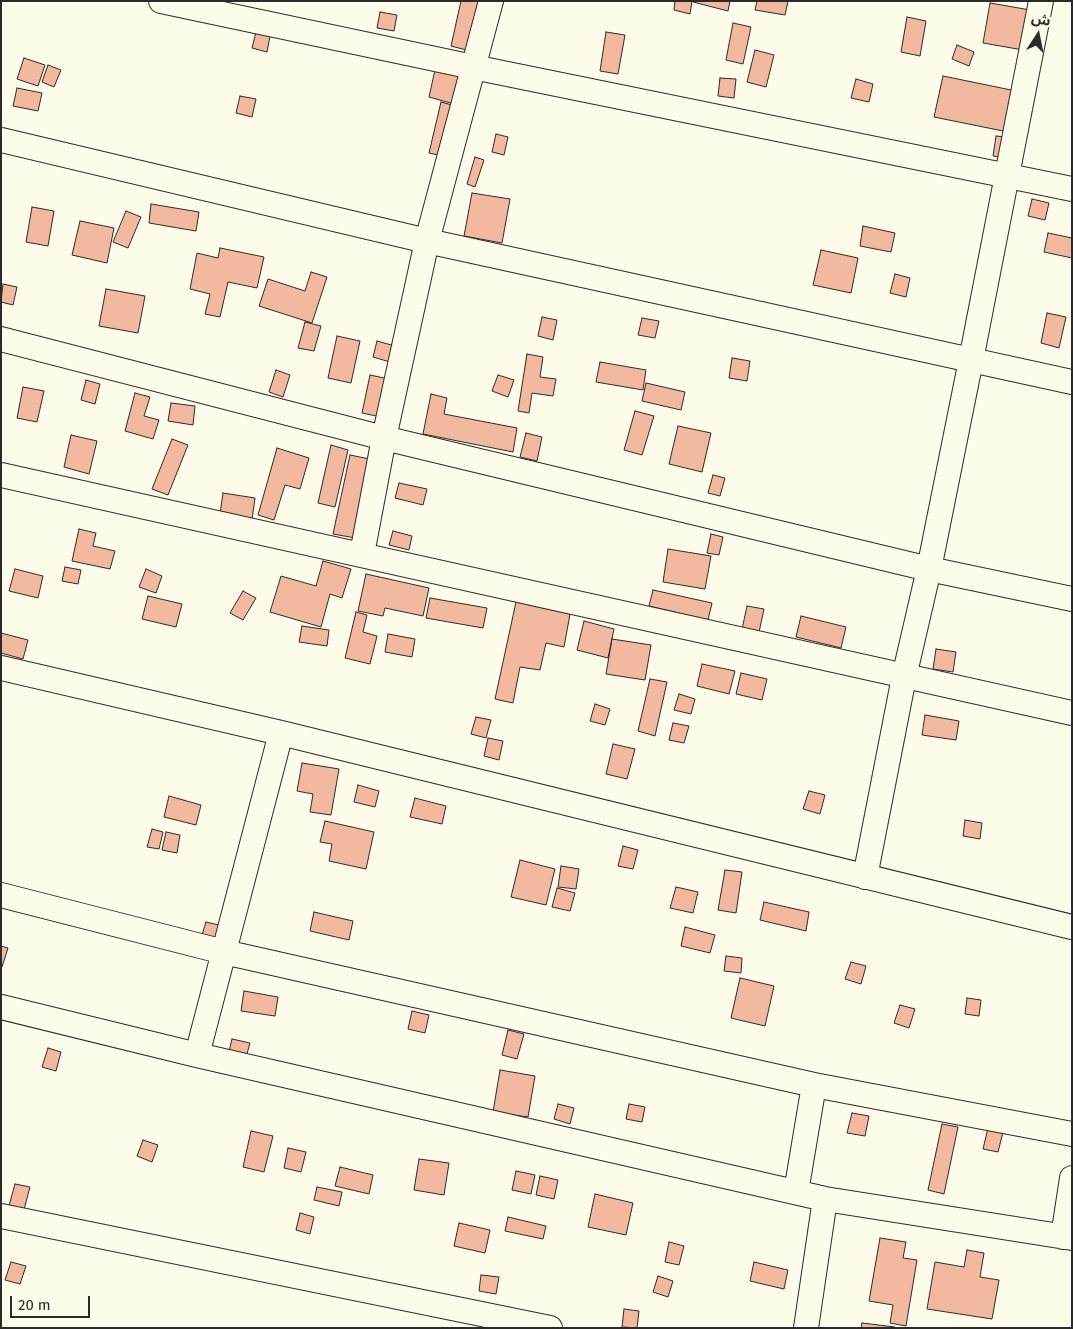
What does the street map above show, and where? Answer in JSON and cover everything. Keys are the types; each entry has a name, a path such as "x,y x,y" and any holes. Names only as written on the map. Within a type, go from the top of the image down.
{"street":[{"path":"161,1 1072,190"},
{"path":"362,554 384,438 427,241 491,1"},
{"path":"865,877 904,677 929,569 971,360 1041,1"},
{"path":"1,140 427,241 1072,382"},
{"path":"1,339 384,438 929,569 1072,599"},
{"path":"1,475 1072,713"},
{"path":"1,668 281,733 1072,927"},
{"path":"198,1055 281,733"},
{"path":"1,895 224,952 814,1085 1072,1134"},
{"path":"1,1007 198,1055 825,1199 1067,1237 1072,1178"},
{"path":"796,1192 814,1085"},
{"path":"806,1328 825,1199"},
{"path":"1,1216 550,1328"}],"building":[{"path":"461,1 482,1 474,52 451,46"},
{"path":"675,1 692,1 690,14 674,10"},
{"path":"694,1 730,1 728,11"},
{"path":"757,1 788,1 785,15 755,10"},
{"path":"990,3 1036,11 1029,51 983,43"},
{"path":"380,12 397,15 394,31 377,28"},
{"path":"907,17 926,21 920,56 901,52"},
{"path":"733,23 751,27 743,64 726,60"},
{"path":"256,32 270,36 267,52 252,48"},
{"path":"606,32 625,35 618,74 600,71"},
{"path":"957,45 974,52 969,66 952,59"},
{"path":"755,50 774,55 766,87 747,82"},
{"path":"24,58 45,65 38,86 17,79"},
{"path":"48,65 61,70 54,87 42,82"},
{"path":"435,70 461,76 454,104 429,97"},
{"path":"943,76 1016,91 1008,132 934,117"},
{"path":"720,78 736,79 734,98 718,96"},
{"path":"856,79 873,84 869,102 851,98"},
{"path":"17,88 42,93 38,111 13,106"},
{"path":"240,96 256,99 252,117 236,113"},
{"path":"441,102 459,107 447,157 429,153"},
{"path":"496,134 508,137 504,155 492,152"},
{"path":"996,136 1014,138 1011,159 993,156"},
{"path":"475,157 484,160 475,187 467,184"},
{"path":"472,193 510,199 502,243 464,236"},
{"path":"1032,199 1049,203 1045,220 1028,216"},
{"path":"151,204 199,212 196,231 149,223"},
{"path":"32,207 54,211 48,246 26,242"},
{"path":"126,211 141,217 128,248 113,242"},
{"path":"80,221 114,228 107,263 72,255"},
{"path":"863,226 895,233 891,252 860,246"},
{"path":"1048,233 1072,238 1072,258 1044,252"},
{"path":"220,248 264,257 257,288 228,282 220,317 205,314 210,294 190,289 197,253 218,258"},
{"path":"821,250 858,258 851,293 813,285"},
{"path":"311,272 327,277 312,323 259,306 268,279 305,291"},
{"path":"895,274 910,278 906,297 890,293"},
{"path":"3,284 17,287 13,305 1,302"},
{"path":"106,289 145,296 138,333 99,326"},
{"path":"1047,313 1066,317 1059,348 1041,343"},
{"path":"542,317 557,320 553,340 538,336"},
{"path":"642,318 659,321 655,338 638,335"},
{"path":"305,322 321,326 314,351 298,348"},
{"path":"337,336 360,341 351,383 328,378"},
{"path":"377,341 395,346 390,362 373,357"},
{"path":"527,354 543,357 540,377 556,379 553,396 532,393 529,413 518,411"},
{"path":"732,358 750,361 747,381 729,378"},
{"path":"600,362 646,370 643,390 596,382"},
{"path":"276,370 290,375 283,397 269,392"},
{"path":"370,375 389,379 381,417 362,413"},
{"path":"498,375 514,380 508,397 492,391"},
{"path":"86,380 100,384 95,404 81,400"},
{"path":"646,383 685,392 681,410 642,401"},
{"path":"23,387 44,391 37,422 17,418"},
{"path":"135,393 150,397 144,416 159,420 153,439 125,431"},
{"path":"431,394 447,398 444,414 517,428 513,452 423,434"},
{"path":"171,403 195,406 193,425 168,421"},
{"path":"635,411 654,416 642,455 624,450"},
{"path":"678,426 711,433 702,472 669,464"},
{"path":"526,433 542,437 537,461 520,457"},
{"path":"71,435 97,441 89,474 64,467"},
{"path":"172,439 188,445 168,495 152,489"},
{"path":"331,445 348,450 335,507 318,503"},
{"path":"277,448 309,458 300,489 285,485 274,520 258,515"},
{"path":"350,455 379,461 361,539 333,534"},
{"path":"713,475 725,478 720,496 708,493"},
{"path":"399,483 427,489 423,505 395,498"},
{"path":"223,493 255,498 252,520 220,514"},
{"path":"79,529 96,533 93,546 115,551 110,569 72,561"},
{"path":"393,531 412,536 409,550 389,545"},
{"path":"711,534 723,537 719,555 707,553"},
{"path":"668,549 711,556 705,589 663,582"},
{"path":"323,561 351,569 342,598 330,594 321,627 270,612 281,576 316,586"},
{"path":"65,567 81,570 78,584 62,581"},
{"path":"15,569 43,576 38,598 9,591"},
{"path":"146,569 162,576 156,593 139,587"},
{"path":"366,574 429,588 423,616 385,608 383,616 358,611"},
{"path":"653,590 712,603 708,620 649,606"},
{"path":"243,591 256,598 243,620 230,613"},
{"path":"148,596 182,604 176,627 142,619"},
{"path":"430,598 487,608 483,628 426,618"},
{"path":"516,602 570,614 564,647 546,643 540,670 520,667 513,703 495,699"},
{"path":"747,606 764,609 758,637 741,634"},
{"path":"356,612 367,615 363,632 377,636 370,664 345,658"},
{"path":"801,616 846,627 841,648 796,637"},
{"path":"584,621 614,629 608,658 577,650"},
{"path":"302,626 329,630 327,646 299,642"},
{"path":"1,633 28,640 23,659 1,653"},
{"path":"388,634 415,639 412,657 385,652"},
{"path":"612,639 651,645 645,680 606,674"},
{"path":"936,649 956,652 953,672 933,669"},
{"path":"702,664 735,671 729,694 697,686"},
{"path":"741,673 767,679 762,700 736,694"},
{"path":"650,679 667,682 655,736 638,731"},
{"path":"679,694 695,699 691,714 674,710"},
{"path":"595,704 610,709 605,725 590,721"},
{"path":"925,715 959,721 956,740 922,735"},
{"path":"476,717 491,720 486,738 471,734"},
{"path":"673,723 689,726 684,743 669,740"},
{"path":"488,738 503,741 499,760 484,756"},
{"path":"613,744 635,749 627,779 606,774"},
{"path":"302,763 339,769 331,815 310,812 313,794 297,791"},
{"path":"358,785 379,791 375,807 354,802"},
{"path":"809,791 825,795 820,814 803,809"},
{"path":"169,796 201,805 196,825 164,817"},
{"path":"415,798 446,806 442,824 410,817"},
{"path":"965,820 982,823 980,839 963,836"},
{"path":"325,821 374,832 366,869 329,861 332,844 320,842"},
{"path":"152,829 163,832 159,849 147,847"},
{"path":"166,832 180,835 177,853 162,850"},
{"path":"623,846 638,850 633,869 618,866"},
{"path":"520,860 555,869 546,905 511,897"},
{"path":"561,866 579,869 576,889 558,887"},
{"path":"725,870 742,872 736,913 718,910"},
{"path":"676,887 698,892 693,913 670,908"},
{"path":"557,888 575,893 570,911 552,907"},
{"path":"764,902 809,912 806,931 760,920"},
{"path":"314,912 353,921 349,940 310,931"},
{"path":"206,922 223,926 217,943 201,938"},
{"path":"685,927 715,935 710,953 681,946"},
{"path":"1,946 8,948 2,967 1,967"},
{"path":"726,956 742,958 741,973 724,971"},
{"path":"851,962 866,966 861,984 845,979"},
{"path":"740,978 774,986 765,1026 731,1018"},
{"path":"244,991 278,997 275,1016 241,1011"},
{"path":"967,998 981,1000 979,1016 965,1014"},
{"path":"900,1005 915,1009 909,1028 894,1023"},
{"path":"412,1011 429,1015 425,1033 408,1029"},
{"path":"508,1030 524,1034 517,1059 502,1055"},
{"path":"232,1039 250,1043 245,1061 228,1056"},
{"path":"48,1048 61,1052 56,1071 42,1067"},
{"path":"500,1070 535,1076 528,1117 493,1112"},
{"path":"558,1104 574,1108 570,1124 554,1119"},
{"path":"629,1104 645,1107 642,1122 626,1119"},
{"path":"852,1113 869,1116 865,1136 847,1133"},
{"path":"942,1124 958,1127 944,1194 928,1190"},
{"path":"988,1128 1003,1132 998,1152 983,1149"},
{"path":"251,1131 273,1136 264,1172 243,1167"},
{"path":"143,1140 158,1145 152,1162 137,1156"},
{"path":"288,1148 306,1152 301,1172 284,1168"},
{"path":"419,1159 449,1163 444,1195 414,1190"},
{"path":"340,1167 373,1175 369,1194 335,1186"},
{"path":"516,1171 535,1175 531,1194 512,1190"},
{"path":"540,1176 558,1180 554,1199 536,1195"},
{"path":"15,1184 30,1187 22,1217 7,1213"},
{"path":"317,1187 342,1192 339,1206 314,1200"},
{"path":"595,1194 633,1203 626,1235 588,1227"},
{"path":"300,1213 314,1217 310,1234 296,1230"},
{"path":"508,1217 546,1226 543,1239 505,1231"},
{"path":"459,1223 490,1230 485,1253 454,1246"},
{"path":"880,1238 906,1242 903,1258 917,1260 906,1326 890,1323 893,1305 869,1301"},
{"path":"669,1242 684,1246 679,1265 665,1262"},
{"path":"967,1250 984,1253 980,1277 999,1280 992,1319 927,1309 935,1262 964,1267"},
{"path":"11,1262 26,1266 20,1284 5,1280"},
{"path":"754,1262 788,1270 784,1289 750,1281"},
{"path":"481,1275 499,1277 496,1294 479,1291"},
{"path":"658,1276 673,1281 668,1297 653,1292"},
{"path":"624,1309 639,1311 637,1328 622,1327"},
{"path":"862,1323 895,1327 895,1328 861,1328"}]}
